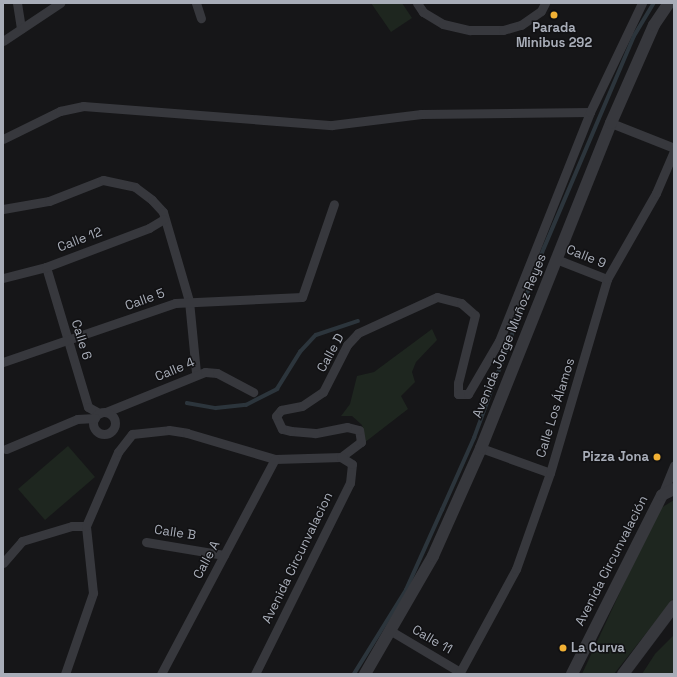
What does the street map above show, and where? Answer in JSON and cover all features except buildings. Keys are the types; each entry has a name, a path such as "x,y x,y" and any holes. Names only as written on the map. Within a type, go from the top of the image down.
{"street":[{"path":"17,3 21,29"},
{"path":"3,41 60,3"},
{"path":"196,3 201,18"},
{"path":"417,3 423,12 443,24 470,30 503,30 521,25 543,7 535,3"},
{"name":"Avenida Jorge Muñoz Reyes","path":"499,341 590,112 642,3"},
{"name":"Avenida Jorge Muñoz Reyes","path":"365,674 433,556 481,448 611,122 654,25 669,3"},
{"path":"3,139 60,111 83,106 332,125 421,114 590,112"},
{"path":"611,122 674,148"},
{"name":"Calle Los Álamos","path":"460,673 516,569 550,473 607,279 656,193 674,151"},
{"path":"3,209 50,201 103,180 135,187 163,212 189,301 196,373"},
{"name":"Calle 5","path":"3,362 189,301 302,297 334,204"},
{"name":"Calle 12","path":"3,278 46,267 149,228 164,219"},
{"name":"Calle 9","path":"556,259 607,279"},
{"name":"Calle 6","path":"46,267 67,342 88,407 100,415"},
{"name":"Calle D","path":"341,457 361,442 359,430 347,427 315,433 291,431 282,429 276,416 280,410 302,406 323,392 347,345 358,332 437,297 461,303 475,315 458,383 458,394 465,396 499,341"},
{"name":"Calle 4","path":"6,449 77,419 100,415 196,373 217,373 253,392"},
{"path":"111,431 115,422 100,415 94,426 99,432 111,431 124,442"},
{"path":"64,674 93,593 86,526 124,442 132,434 169,430 275,459 341,457"},
{"path":"481,448 550,473"},
{"name":"Avenida Circunvalacion","path":"255,674 350,483 352,464 341,457"},
{"name":"Calle A","path":"161,674 275,459"},
{"path":"662,495 674,465"},
{"name":"Avenida Circunvalación","path":"572,674 662,495 674,489"},
{"path":"3,563 26,539 72,526 86,526"},
{"name":"Calle B","path":"146,542 224,554"},
{"path":"622,674 674,606"},
{"name":"Calle 11","path":"391,631 460,673"}],"shaded area":[{"path":"371,3 402,3 412,18 391,32"},
{"path":"432,329 437,340 416,362 412,372 415,382 401,396 408,409 364,443 362,425 352,416 341,416 350,404 357,376 374,372"},
{"path":"68,446 95,477 45,520 18,489"},
{"path":"674,500 674,598 614,674 582,674 653,521 661,508"},
{"path":"674,635 674,674 642,674 655,654"}],"waterway":[{"path":"354,674 406,590 442,510 474,438 544,248 634,36 654,3"},
{"path":"187,403 216,408 246,405 277,389 300,352 316,335 358,321"}],"place":[{"name":"Parada Minibus 292","path":"554,15"},
{"name":"Pizza Jona","path":"657,457"},
{"name":"La Curva","path":"563,648"}]}
